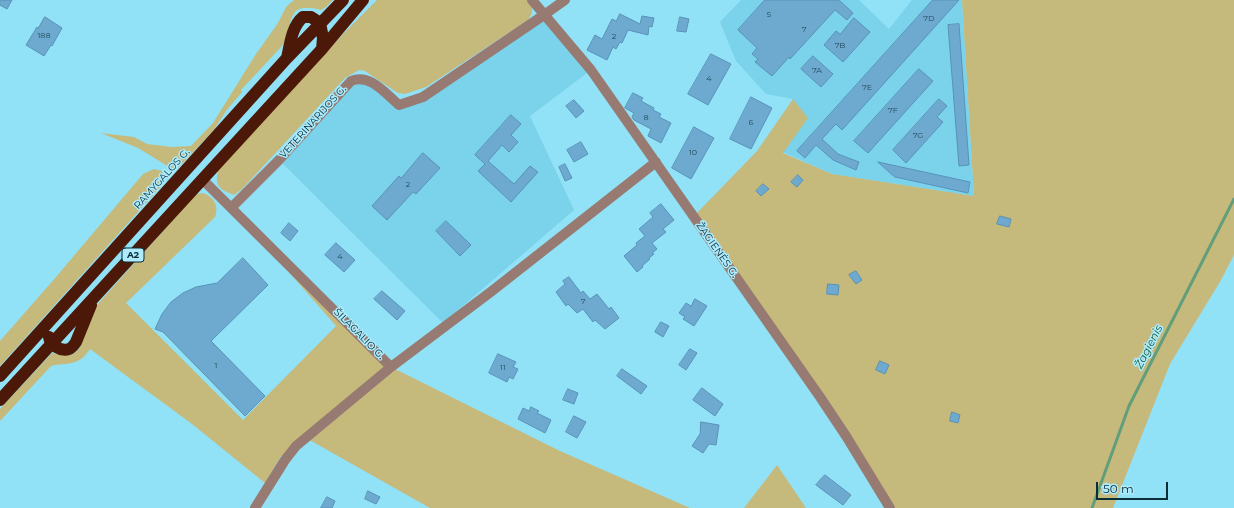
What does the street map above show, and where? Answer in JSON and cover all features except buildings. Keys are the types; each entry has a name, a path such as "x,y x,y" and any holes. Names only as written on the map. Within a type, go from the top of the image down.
{"highway":[{"name":"RAMYGALOS G.","path":"0,376 287,58 343,0"},
{"name":"A2","path":"0,400 322,49 363,0"},
{"path":"287,58 291,40 298,21 303,17 311,17 320,23 323,29 322,49"},
{"path":"74,294 65,314 49,335 49,339 52,343 62,350 68,350 76,342 94,298"}],"street":[{"name":"ŽAGIENĖS G.","path":"532,0 591,70 656,162 820,397 890,508"},
{"path":"544,16 565,0"},
{"name":"VETERINARIJOS G.","path":"232,207 279,160 351,81 356,79 367,80 374,83 399,105 423,97 544,16"},
{"path":"391,367 486,296 656,162"},
{"name":"ŠILAGALIO G.","path":"202,179 232,207 391,367 296,446 285,460 255,508"}],"shaded area":[{"path":"294,0 333,0 321,10 309,8 301,9 295,12 282,46 241,90 242,92 226,111 213,131 179,167 169,167 138,148 101,133 134,137 147,144 172,147 191,146 213,123 256,54 278,23 286,7"},
{"path":"377,0 528,0 532,10 528,20 426,87 405,94 398,93 365,71 359,70 345,78 242,189 234,195 222,189 217,183 219,169 342,35"},
{"path":"741,0 859,0 889,29 912,0 962,0 974,196 832,174 783,152 793,99 766,94 736,61 720,22"},
{"path":"962,0 1234,0 1234,255 1221,280 1170,364 1113,508 893,508 695,215 757,151 793,99 808,118 783,153 832,174 974,196"},
{"path":"544,15 591,70 530,116 574,210 443,323 279,160 351,81 362,79 399,105 423,97"},
{"path":"154,169 162,171 164,178 163,184 0,366 0,341 143,174"},
{"path":"201,193 209,196 214,201 216,205 215,217 126,303 243,420 336,326 232,207 391,367 560,451 690,508 430,508 306,438 285,460 281,456 265,483 192,424 90,349 86,355 73,363 51,366 0,421 0,409 52,353 72,355 79,349 97,305 195,195"},
{"path":"777,465 806,508 744,508"}],"waterway":[{"name":"Žagienis","path":"1092,508 1129,406 1234,199"}]}
